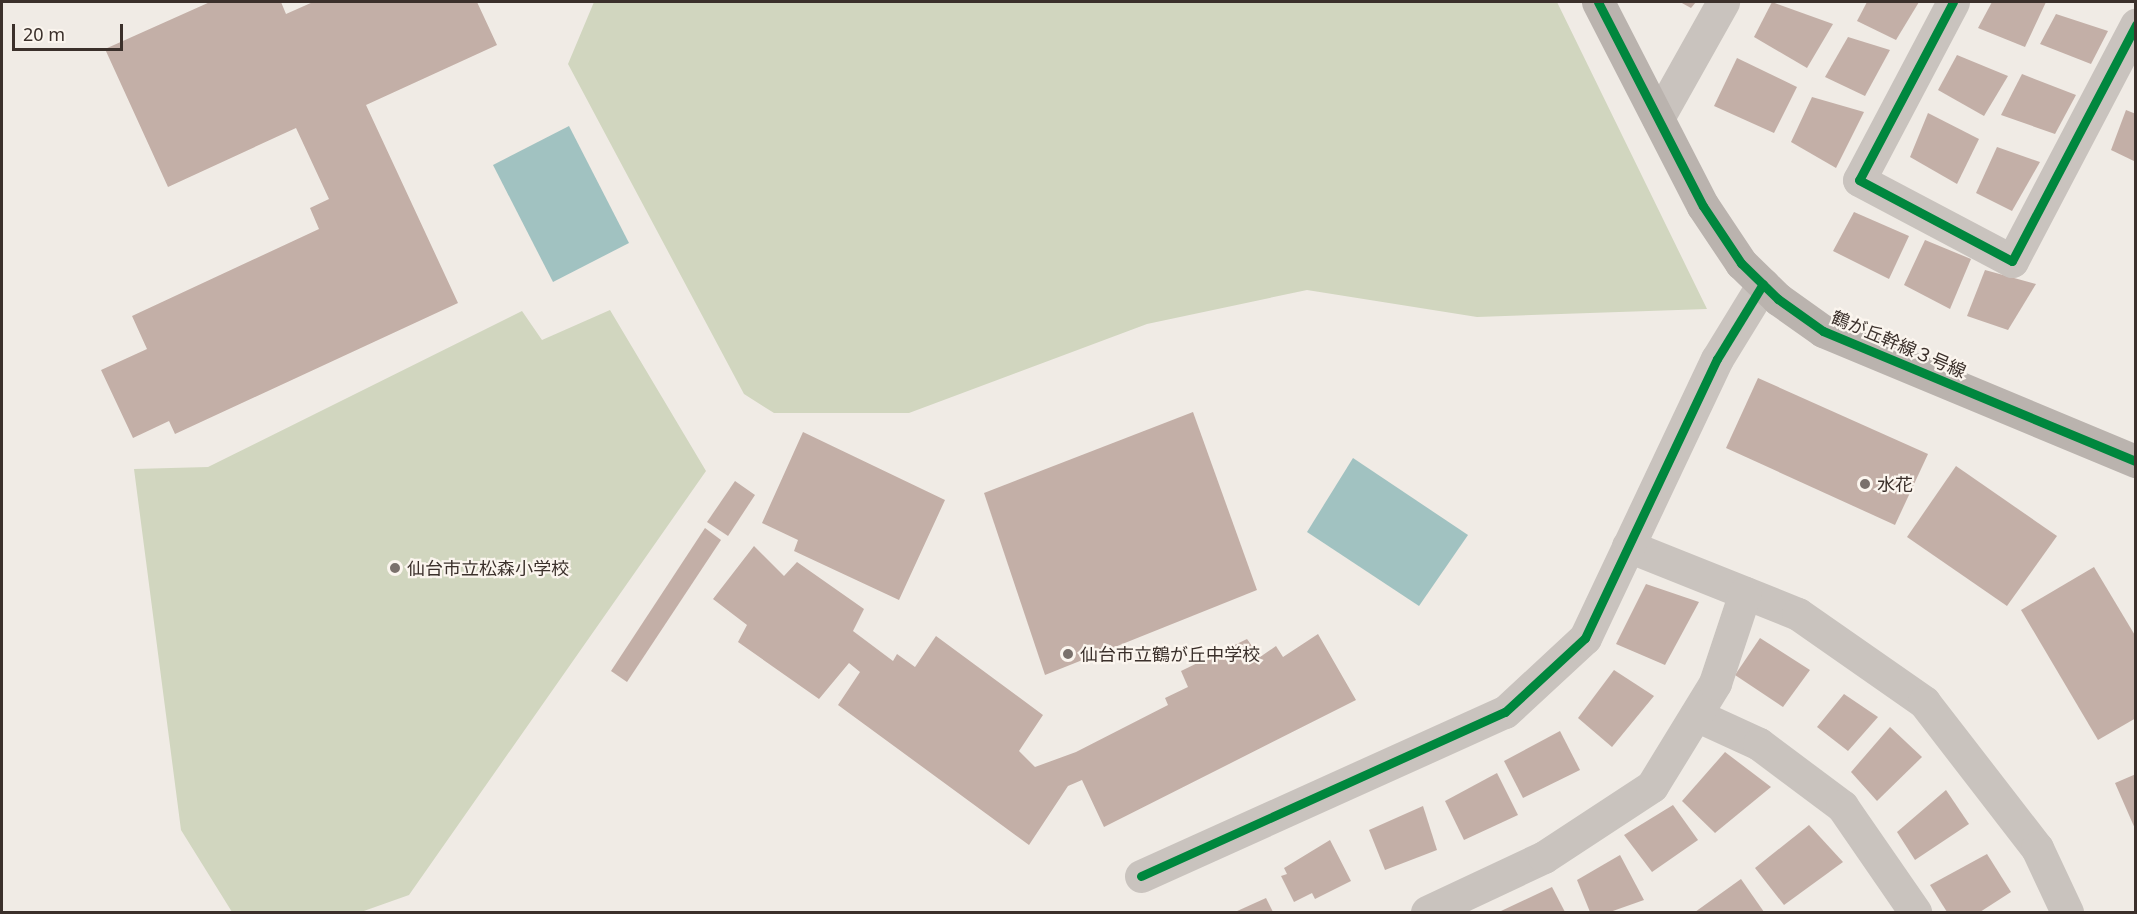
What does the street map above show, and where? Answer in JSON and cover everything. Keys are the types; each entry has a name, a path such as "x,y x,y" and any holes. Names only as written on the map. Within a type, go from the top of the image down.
{"street":[{"name":"鶴が丘幹線３号線","path":"1598,2 1703,206 1742,263 1763,284 1823,331 2136,461"},
{"path":"1658,118 1724,2"},
{"path":"1953,2 1859,180 2012,261 2136,25"},
{"path":"1142,876 1505,712 1585,638 1717,359 1763,284"},
{"path":"1628,546 1797,614 1924,702 2037,848 2067,912"},
{"path":"1427,912 1544,857 1652,786 1715,683 1745,593"},
{"path":"1696,715 1760,744 1842,806 1914,912"}],"green space":[{"path":"594,2 1557,2 1707,309 1477,317 1307,290 1147,324 909,413 774,413 744,394 568,64"},
{"path":"610,310 706,471 409,895 361,912 232,912 181,830 134,469 208,467 522,311 542,340"}],"water":[{"path":"569,126 629,243 553,282 493,165"},
{"path":"1353,458 1468,535 1419,606 1307,532"}],"building":[{"path":"210,2 281,2 286,14 313,2 477,2 497,45 366,105 458,303 175,434 169,421 133,438 101,370 147,349 132,316 319,229 310,208 329,199 296,128 168,187 105,49"},
{"path":"1680,2 1696,2 1691,8"},
{"path":"1772,2 1833,24 1807,68 1754,37"},
{"path":"1867,2 1919,2 1896,40 1857,21"},
{"path":"1992,2 2046,2 2025,47 1978,28"},
{"path":"2056,14 2108,31 2091,64 2040,44"},
{"path":"1848,37 1890,50 1865,96 1825,77"},
{"path":"1957,55 2008,76 1984,116 1938,90"},
{"path":"1737,58 1797,87 1774,133 1714,106"},
{"path":"2022,74 2076,95 2055,134 2001,115"},
{"path":"1812,97 1864,112 1836,168 1791,142"},
{"path":"2126,110 2136,114 2136,162 2111,150"},
{"path":"1928,113 1979,139 1957,184 1910,157"},
{"path":"1997,147 2040,162 2012,211 1976,193"},
{"path":"1854,212 1909,236 1889,279 1833,251"},
{"path":"1925,240 1971,259 1950,309 1904,285"},
{"path":"1985,270 2036,284 2008,330 1967,316"},
{"path":"1758,378 1928,454 1895,525 1726,448"},
{"path":"1193,412 1257,590 1045,675 984,493"},
{"path":"803,432 945,500 899,600 794,551 798,540 762,523"},
{"path":"1956,466 2057,536 2007,606 1907,537"},
{"path":"735,481 755,495 728,536 707,522"},
{"path":"705,528 721,540 627,682 611,671"},
{"path":"754,546 784,576 797,562 864,609 853,631 893,661 897,654 915,667 936,636 1043,715 1019,751 1035,767 1076,752 1168,705 1165,698 1188,687 1181,671 1247,639 1260,657 1276,646 1283,657 1318,634 1356,700 1104,827 1082,780 1068,786 1029,845 838,705 860,672 849,663 819,699 738,642 747,625 713,599"},
{"path":"2094,567 2136,637 2136,718 2098,740 2021,610"},
{"path":"1646,584 1699,602 1665,665 1616,644"},
{"path":"1760,638 1810,670 1783,707 1735,675"},
{"path":"1614,670 1654,696 1612,747 1578,718"},
{"path":"1844,694 1878,717 1848,751 1817,727"},
{"path":"1890,727 1922,757 1877,801 1851,772"},
{"path":"1560,731 1580,770 1523,798 1504,761"},
{"path":"1725,752 1771,787 1715,833 1682,801"},
{"path":"1497,773 1518,815 1464,840 1445,801"},
{"path":"2136,774 2136,831 2115,783"},
{"path":"1946,790 1969,824 1915,860 1897,832"},
{"path":"1673,805 1698,840 1652,872 1624,835"},
{"path":"1423,806 1437,850 1385,870 1369,830"},
{"path":"1809,825 1843,862 1784,905 1755,868"},
{"path":"1330,840 1351,881 1315,899 1312,893 1294,902 1281,876 1287,874 1284,868"},
{"path":"1987,854 2011,892 1980,912 1947,912 1930,885"},
{"path":"1620,855 1644,900 1610,912 1590,912 1577,880"},
{"path":"1741,879 1764,912 1695,912"},
{"path":"1552,887 1565,912 1501,912 1501,911"},
{"path":"1266,898 1273,912 1235,912"}],"cycle path":[{"path":"1598,2 1703,206 1741,263 1778,299 1823,331 2136,461"},
{"path":"1953,2 1859,180 2012,261 2136,25"},
{"path":"1141,876 1505,712 1585,638 1717,359 1763,284"}],"place":[{"name":"水花","path":"1865,484"},
{"name":"仙台市立松森小学校","path":"395,568"},
{"name":"仙台市立鶴が丘中学校","path":"1068,654"}]}
